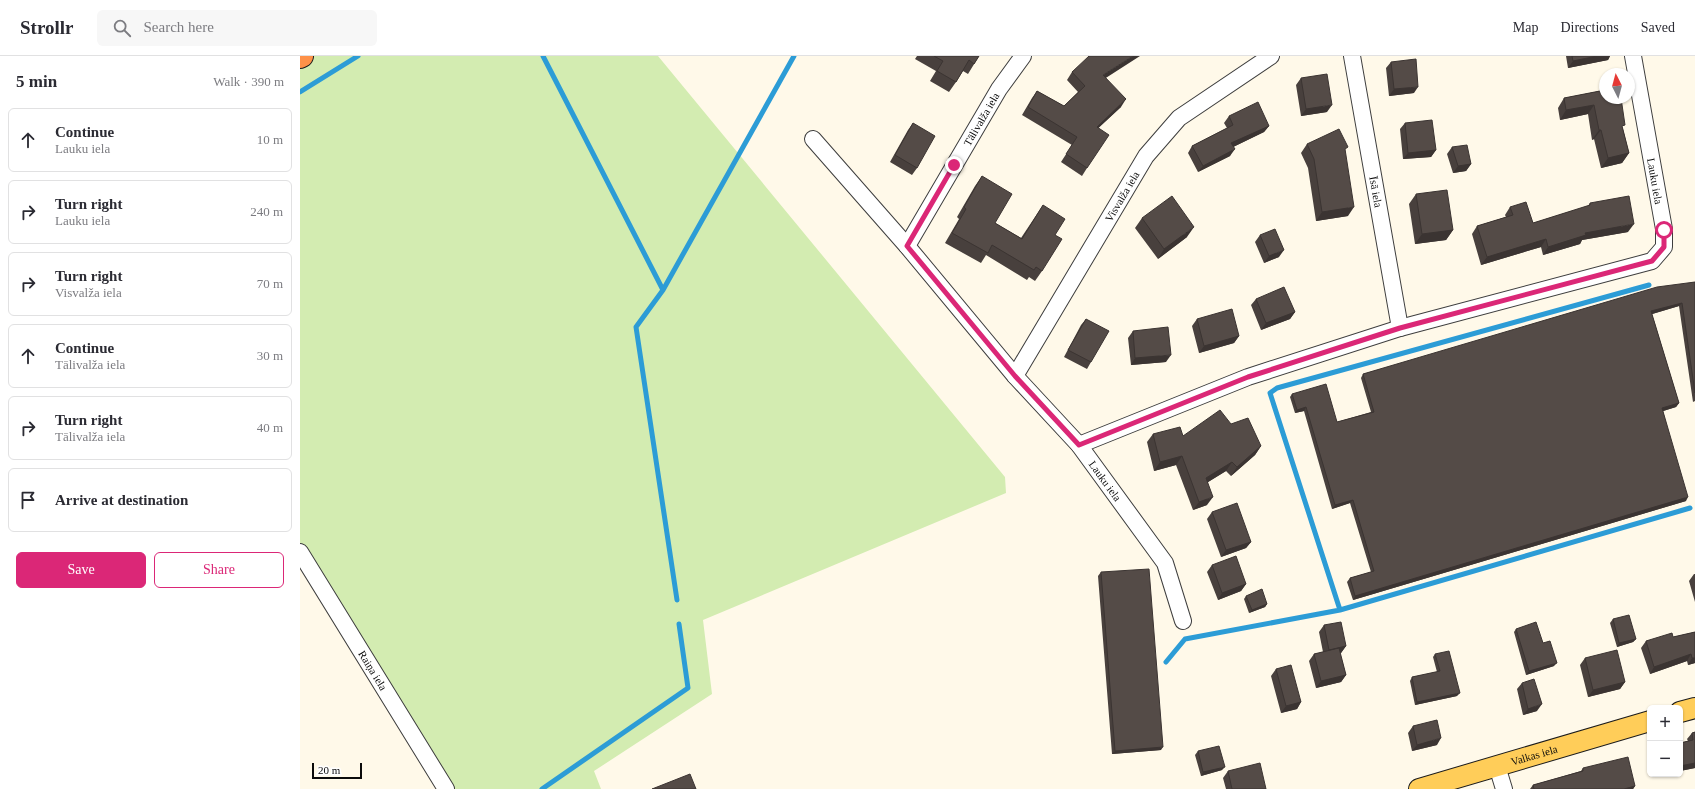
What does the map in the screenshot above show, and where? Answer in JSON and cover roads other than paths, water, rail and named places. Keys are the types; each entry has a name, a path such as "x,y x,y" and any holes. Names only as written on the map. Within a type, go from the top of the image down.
{"main road":[{"path":"1683,711 1695,708"},
{"name":"Valkas iela","path":"1419,789 1647,722"}],"street":[{"name":"Tālivalža iela","path":"907,246 999,89 1023,56"},
{"name":"Visvalža iela","path":"1015,376 1146,156 1179,118 1271,56"},
{"name":"Īsā iela","path":"1352,56 1400,328"},
{"name":"Lauku iela","path":"1183,621 1165,563 1079,445 1248,377 1400,328 1652,261 1664,247 1664,230 1634,56"},
{"path":"813,139 907,246 1015,376 1079,445"},
{"name":"Raiņa iela","path":"300,552 446,789"},
{"path":"1497,766 1504,789"}],"waterway":[{"path":"300,92 358,56"},
{"path":"543,56 663,290"},
{"path":"677,600 636,327 663,290 794,56"},
{"path":"1340,610 1270,393 1277,388 1649,285"},
{"path":"1166,662 1185,639 1340,610 1690,508"},
{"path":"542,789 688,688 679,624"}]}
